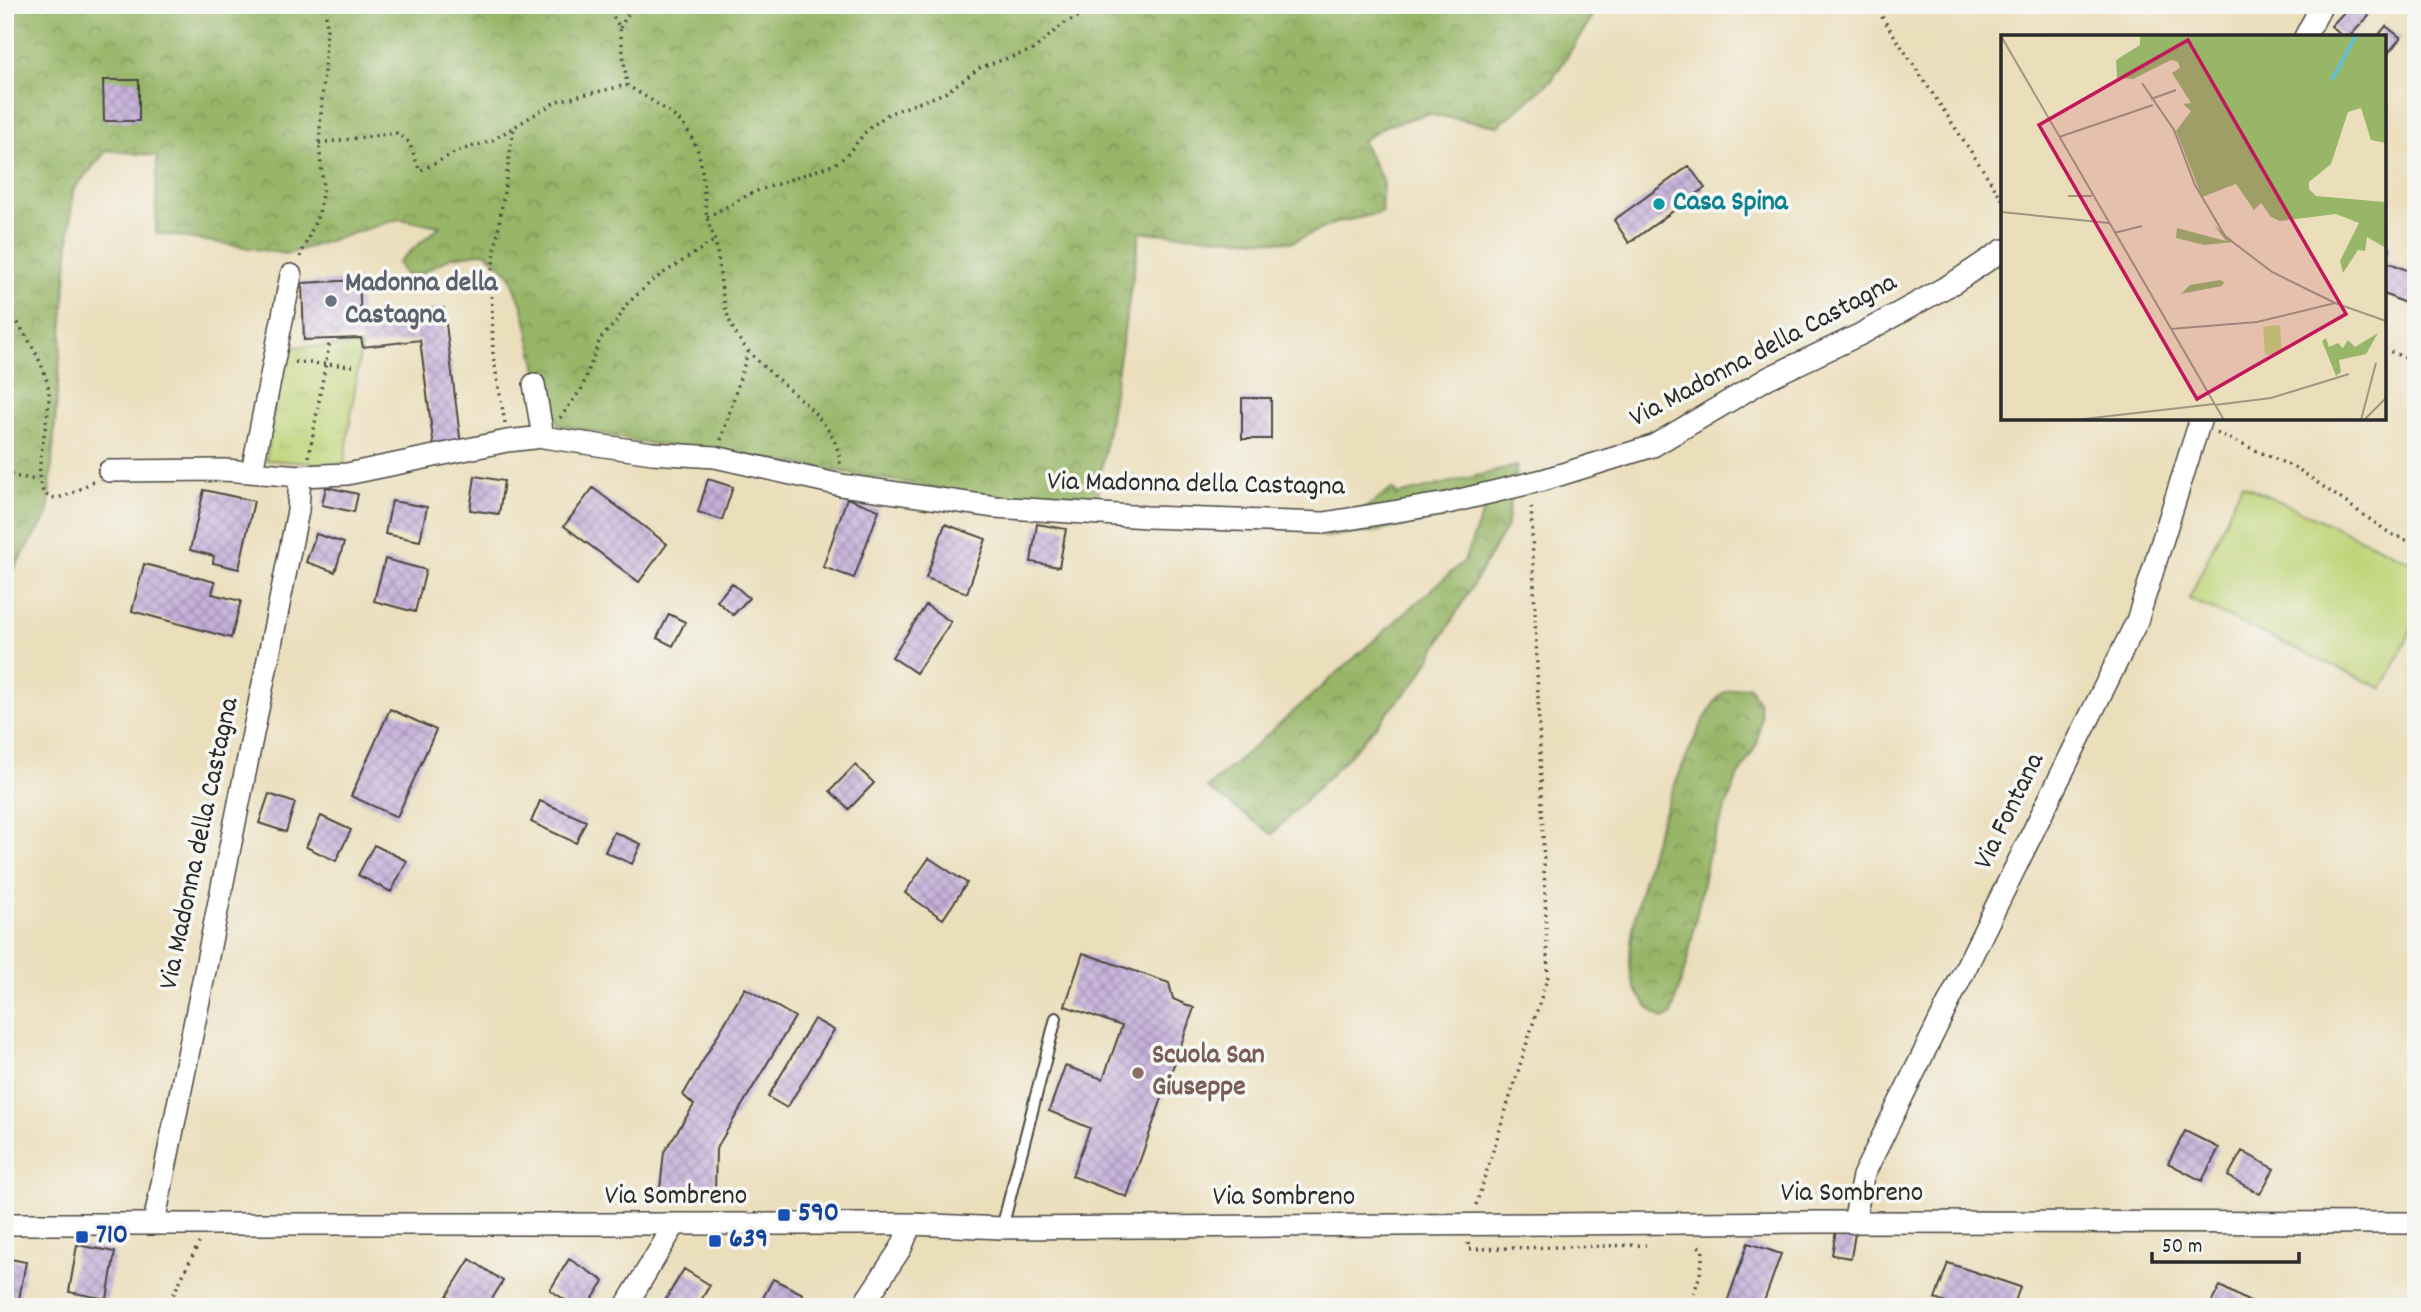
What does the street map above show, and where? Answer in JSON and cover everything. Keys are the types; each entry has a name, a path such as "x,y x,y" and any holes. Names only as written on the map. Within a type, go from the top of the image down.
{"street":[{"path":"2302,35 2322,5"},
{"name":"Via Madonna della Castagna","path":"109,471 225,470 303,476 347,474 507,441 550,438 652,453 715,457 841,485 995,507 1325,523 1447,503 1524,484 1653,446 1768,378 1884,321 2001,251"},
{"path":"252,471 291,275"},
{"path":"534,384 550,438"},
{"name":"Via Fontana","path":"1854,1223 1863,1176 2137,621 2200,423"},
{"name":"Via Madonna della Castagna","path":"153,1223 299,511 303,476"},
{"name":"Via Sombreno","path":"5,1224 911,1224 1002,1228 2416,1223"},
{"path":"862,1307 901,1248 911,1224"},
{"path":"625,1307 674,1226"}],"lane":[{"path":"1002,1228 1056,1018"}],"path":[{"path":"291,275 318,214 323,187 319,143 327,28 324,5"},
{"path":"606,5 620,28 626,85"},
{"path":"620,28 633,5"},
{"path":"707,216 754,192 835,163 846,156 867,130 888,114 945,93 981,67 1033,50 1057,28 1101,5"},
{"path":"1874,5 2001,197"},
{"path":"319,143 396,133 409,142 421,171 514,127 557,101 626,85 682,124 702,156 707,216 715,240 725,310 748,352 817,415 840,446 841,485"},
{"path":"507,441 489,316 491,277 514,127"},
{"path":"550,438 559,420 582,388 600,339 617,321 626,305 653,279 715,240"},
{"path":"5,306 35,352 49,392 38,480 48,497 55,500 68,497 109,471"},
{"path":"303,476 330,339"},
{"path":"2386,350 2416,362"},
{"path":"715,457 732,412 748,352"},
{"path":"288,361 353,366"},
{"path":"2200,423 2298,469 2391,534 2416,544"},
{"path":"5,470 13,476 38,480"},
{"path":"1524,484 1531,496 1548,976 1470,1225 1469,1249 1656,1245"},
{"path":"167,1307 208,1226"},
{"path":"1683,1245 1696,1244 1703,1250 1700,1275 1689,1307"}],"green space":[{"path":"5,5 1596,5 1589,22 1552,80 1498,126 1427,114 1385,126 1362,141 1383,182 1381,213 1335,223 1292,242 1140,232 1096,503 972,494 791,463 640,442 558,424 537,370 523,308 509,273 486,252 451,257 409,280 397,263 440,226 399,219 287,254 156,233 157,156 107,150 73,190 48,515 5,582"},
{"path":"361,346 344,465 266,460 284,347"},
{"path":"1517,466 1506,528 1418,679 1348,757 1272,834 1207,788 1464,561 1484,509 1379,531 1325,537 1392,489 1398,495"},
{"path":"2242,484 2416,564 2416,620 2383,689 2189,599"},
{"path":"1749,686 1759,703 1761,718 1756,746 1737,778 1709,852 1688,958 1671,1015 1663,1019 1649,1008 1632,980 1632,935 1644,879 1671,794 1704,720 1723,693"}],"building":[{"path":"2351,5 2359,5 2369,16 2351,35 2341,35 2331,26"},
{"path":"2386,26 2401,38 2386,56 2386,35 2379,35"},
{"path":"103,80 139,80 139,121 104,121"},
{"name":"Casa Spina","path":"1689,166 1705,188 1629,243 1614,220"},
{"path":"2386,261 2416,274 2416,308 2386,295"},
{"path":"359,280 361,319 444,308 461,445 434,448 420,340 363,347 361,338 304,340 302,283"},
{"path":"1242,398 1271,398 1271,439 1242,439"},
{"path":"475,476 504,481 499,514 470,510"},
{"path":"708,479 733,487 722,520 698,512"},
{"path":"326,487 358,494 354,512 322,505"},
{"path":"593,488 667,544 639,582 564,526"},
{"path":"204,490 254,501 239,569 213,563 214,556 190,550"},
{"path":"847,498 879,510 854,578 823,567"},
{"path":"392,501 427,507 420,541 385,534"},
{"path":"945,524 986,539 967,593 926,578"},
{"path":"1037,524 1066,529 1059,567 1031,562"},
{"path":"316,534 344,543 335,572 306,562"},
{"path":"385,559 426,570 415,612 374,601"},
{"path":"144,564 215,582 212,594 241,601 231,638 132,611"},
{"path":"732,583 749,598 733,615 717,601"},
{"path":"926,605 951,622 916,673 892,657"},
{"path":"669,614 685,622 673,646 657,638"},
{"path":"390,709 436,730 397,817 351,796"},
{"path":"855,765 874,783 849,809 830,791"},
{"path":"269,794 295,803 286,832 259,823"},
{"path":"540,801 586,821 576,843 531,822"},
{"path":"321,816 351,830 336,861 306,847"},
{"path":"614,832 641,844 632,864 605,852"},
{"path":"374,845 407,861 391,892 358,875"},
{"path":"929,858 967,883 943,919 905,893"},
{"name":"Scuola San Giuseppe","path":"1083,953 1169,983 1173,999 1194,1008 1127,1197 1072,1176 1090,1128 1049,1111 1065,1066 1103,1079 1122,1026 1065,1006"},
{"path":"745,988 795,1017 716,1149 715,1192 660,1189 664,1152 694,1105 683,1095"},
{"path":"814,1019 834,1030 787,1108 768,1097"},
{"path":"2185,1131 2219,1148 2202,1181 2168,1163"},
{"path":"2242,1151 2274,1169 2260,1194 2228,1176"},
{"path":"1836,1230 1855,1233 1851,1258 1832,1255"},
{"path":"1748,1243 1781,1254 1762,1307 1731,1307 1726,1305"},
{"path":"77,1245 115,1252 107,1299 69,1292"},
{"path":"5,1258 26,1262 19,1299 5,1297"},
{"path":"470,1259 503,1281 487,1307 462,1307 447,1296"},
{"path":"569,1259 604,1281 587,1307 576,1307 550,1290"},
{"path":"1948,1263 2020,1287 2013,1307 1956,1307 1935,1299"},
{"path":"684,1269 710,1285 697,1307 661,1307"},
{"path":"773,1279 803,1294 797,1307 758,1307"},
{"path":"2220,1286 2259,1307 2209,1307"}],"place":[{"name":"Casa Spina","path":"1659,204"},
{"name":"Madonna della Castagna","path":"331,301"},
{"name":"Scuola San Giuseppe","path":"1138,1073"},
{"name":"590","path":"784,1215"},
{"name":"710","path":"82,1237"},
{"name":"639","path":"715,1241"}]}
